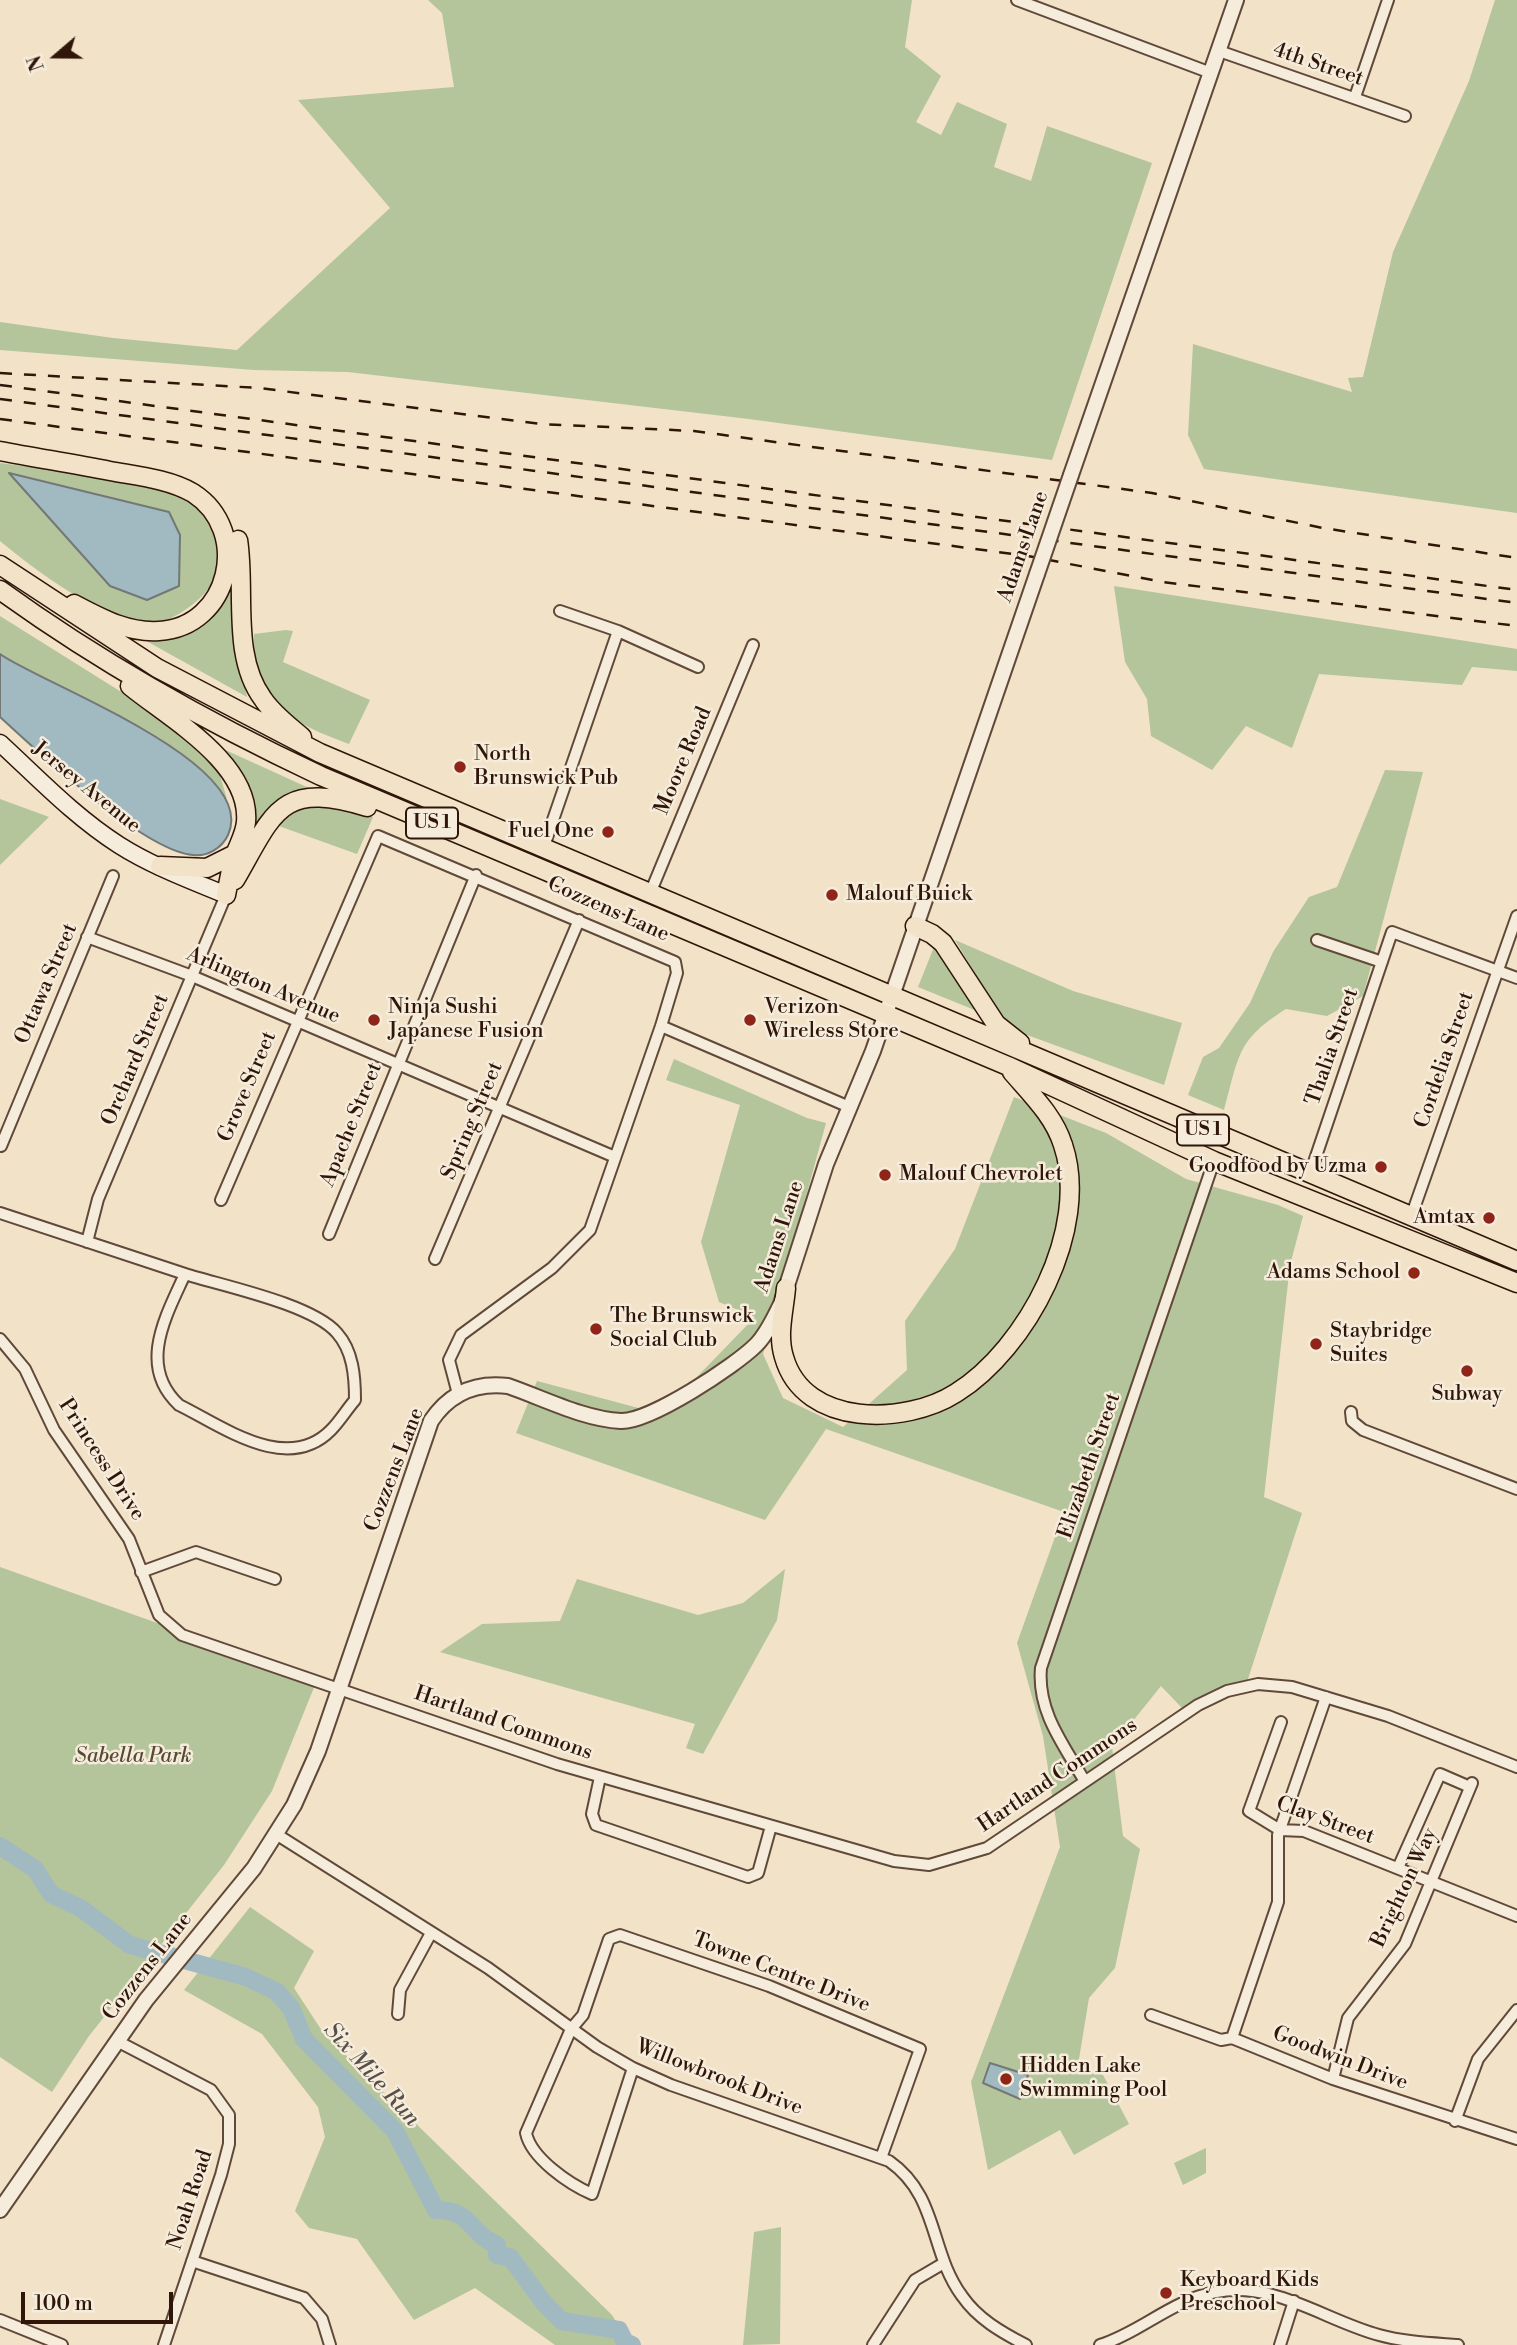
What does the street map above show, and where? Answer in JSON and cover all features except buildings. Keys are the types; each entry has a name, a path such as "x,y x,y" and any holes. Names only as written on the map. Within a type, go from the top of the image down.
{"highway":[{"path":"0,439 155,467 191,479 213,495 230,517 237,535 246,653 251,679 269,707 320,752"},
{"path":"0,451 150,479 186,490 215,515 226,539 228,558 222,586 210,604 190,622 163,631 118,625 2,566"},
{"name":"US 1","path":"2,566 157,668 320,752 1517,1261"},
{"name":"US 1","path":"0,590 79,645 235,735 466,838 1007,1066 1214,1161 1517,1283"},
{"path":"79,645 189,730 223,765 237,786 246,814 243,838 235,854 226,895"},
{"path":"226,895 267,821 286,806 308,798 344,800 466,838"},
{"path":"160,866 207,868 235,854"},
{"path":"915,926 943,943 1000,1029 1045,1062"},
{"path":"786,1288 781,1336 784,1358 803,1389 829,1405 873,1415 918,1410 957,1392 989,1367 1014,1337 1047,1281 1063,1235 1068,1199 1068,1163 1060,1136 1045,1111 1007,1066"}],"main road":[{"name":"Jersey Avenue","path":"0,743 100,832 160,866 226,895"}],"street":[{"path":"1017,0 1211,73"},
{"name":"Adams Lane","path":"458,1394 478,1387 500,1385 607,1419 629,1421 662,1409 755,1347 770,1325 786,1288 848,1107 873,1051 1236,0"},
{"path":"1355,97 1388,0"},
{"name":"4th Street","path":"1219,51 1405,116"},
{"path":"560,611 618,631 698,667"},
{"path":"543,849 618,631"},
{"name":"Moore Road","path":"651,891 753,645"},
{"name":"Cozzens Lane","path":"0,2210 117,2042 169,1972 254,1868 307,1779 431,1421 458,1394 449,1360 456,1341 581,1242 590,1230 677,973 675,962 476,875 378,836"},
{"name":"Grove Street","path":"221,1200 378,836"},
{"name":"Apache Street","path":"328,1234 476,875"},
{"name":"Ottawa Street","path":"1,1146 113,876"},
{"name":"Orchard Street","path":"87,1242 98,1199 226,895"},
{"name":"Cordelia Street","path":"1411,1217 1517,916"},
{"name":"Spring Street","path":"435,1259 579,920"},
{"name":"Thalia Street","path":"1310,1174 1392,932 1497,970"},
{"name":"Arlington Avenue","path":"88,937 192,976 499,1110 615,1157"},
{"path":"1317,940 1382,961"},
{"path":"1497,970 1517,978"},
{"path":"661,1026 848,1107"},
{"name":"Elizabeth Street","path":"1084,1780 1050,1721 1039,1690 1041,1668 1214,1161"},
{"path":"0,1213 289,1306 320,1319 337,1333 350,1353 355,1400 331,1431 316,1441 281,1450 239,1434 179,1405 168,1395 158,1373 159,1333 185,1273"},
{"name":"Princess Drive","path":"0,1339 25,1369 54,1430 129,1538 159,1615 182,1635 340,1688"},
{"path":"1351,1412 1352,1421 1363,1430 1517,1489"},
{"path":"141,1572 196,1552 275,1580"},
{"name":"Hartland Commons","path":"340,1688 600,1777 894,1861 929,1865 986,1848 1198,1705 1227,1691 1258,1684 1292,1686 1388,1716 1517,1767"},
{"path":"1232,2038 1278,1902 1280,1830 1326,1697"},
{"name":"Clay Street","path":"1281,1722 1249,1811 1280,1830 1304,1831 1433,1880 1517,1916"},
{"name":"Brighton Way","path":"1333,2079 1348,2018 1405,1944 1471,1785 1440,1774 1398,1868"},
{"path":"600,1777 592,1814 596,1825 748,1877 758,1873 771,1826"},
{"name":"Willowbrook Drive","path":"276,1834 488,1968 572,2029 633,2068 671,2085 881,2158 909,2175 924,2203 944,2263 961,2295 976,2314 1026,2345"},
{"path":"398,2014 400,1990 431,1933"},
{"name":"Towne Centre Drive","path":"572,2029 583,2015 609,1940 620,1936 769,1986 920,2049 881,2158"},
{"path":"1455,2121 1478,2059 1517,2010"},
{"name":"Goodwin Drive","path":"1151,2015 1221,2040 1232,2038 1333,2079 1455,2121 1517,2139"},
{"path":"572,2029 526,2133 530,2147 576,2187 592,2194 633,2068"},
{"name":"Noah Road","path":"117,2042 211,2090 229,2115 229,2144 164,2345"},
{"path":"192,2261 304,2298 322,2319 330,2345"},
{"path":"873,2345 915,2280 944,2263"},
{"path":"1106,2344 1177,2304 1213,2292 1252,2291 1294,2301 1381,2336 1458,2345"},
{"path":"1280,2345 1294,2301"},
{"path":"0,2320 62,2345"}],"green space":[{"path":"428,0 912,0 905,47 941,76 916,122 941,135 957,102 1007,124 994,167 1031,181 1047,126 1152,163 1052,460 749,419 348,372 254,370 0,350 0,322 113,338 237,350 390,208 298,100 454,87 442,13"},
{"path":"1495,0 1517,0 1517,513 1204,469 1188,435 1193,344 1352,392 1348,378 1363,377 1393,252 1469,81"},
{"path":"0,463 128,480 177,495 199,508 211,527 220,553 218,573 204,595 193,604 169,619 158,622 128,619 89,603 50,579 0,541"},
{"path":"233,582 242,674 247,697 141,638 173,635 196,625 215,608"},
{"path":"1114,586 1517,649 1517,671 1472,667 1462,685 1319,674 1292,748 1246,726 1212,770 1151,736 1147,699 1125,662"},
{"path":"0,616 166,720 219,772 231,813 212,783 187,758 158,737 62,689 0,654"},
{"path":"293,631 283,662 370,700 349,744 291,717 268,696 260,683 254,663 254,634"},
{"path":"221,748 309,788 272,808 255,824 244,781"},
{"path":"1385,770 1423,772 1363,996 1327,1016 1286,1009 1257,1030 1237,1063 1224,1110 1188,1095 1203,1057 1219,1048 1250,1003 1273,952 1309,897 1337,887"},
{"path":"0,799 49,817 0,865"},
{"path":"332,802 373,817 357,854 276,825 297,807"},
{"path":"955,940 1073,991 1182,1023 1164,1085 1008,1028"},
{"path":"934,947 977,1011 918,987"},
{"path":"674,1059 807,1118 826,1123 763,1354 783,1398 843,1427 907,1370 905,1321 955,1249 1014,1097 1106,1133 1186,1179 1278,1205 1303,1216 1290,1265 1264,1497 1302,1513 1247,1682 1183,1709 1161,1686 1112,1747 1123,1836 1140,1849 1115,1968 1089,1998 1078,2065 1103,2075 1129,2124 1074,2155 1060,2130 988,2170 971,2082 1060,1847 1043,1736 1017,1643 1064,1512 826,1429 765,1520 516,1433 537,1381 661,1414 755,1317 719,1302 701,1242 740,1105 666,1080"},
{"name":"Sabella Park","path":"0,1567 317,1680 272,1791 224,1865 89,2036 52,2092 0,2057"},
{"path":"785,1569 777,1620 703,1754 686,1748 695,1724 440,1652 482,1624 560,1621 577,1579 698,1615 743,1603"},
{"path":"250,1907 314,1951 294,1988 324,2034 612,2315 630,2345 555,2345 475,2288 414,2320 357,2239 309,2228 295,2211 325,2137 318,2107 262,2034 184,1990"},
{"path":"1206,2148 1206,2173 1183,2185 1174,2163"},
{"path":"781,2227 780,2344 743,2345 754,2232"}],"water":[{"path":"9,473 169,512 180,535 179,586 147,600 110,586"},
{"path":"0,654 99,705 181,754 212,781 229,808 228,835 222,844 214,851 198,855 172,849 120,819 65,775 0,717"},
{"name":"Hidden Lake Swimming Pool","path":"990,2063 1028,2075 1020,2099 983,2083"}],"waterway":[{"name":"Six Mile Run","path":"0,1846 35,1869 51,1894 82,1909 130,1945 246,1977 277,1992 291,2008 304,2039 395,2131 436,2210 448,2211 464,2218 480,2234 497,2245 497,2255 510,2257 544,2303 562,2321 619,2330 625,2342 632,2345"}],"railway":[{"path":"0,373 259,388 541,424 694,431 1152,493 1323,528 1517,558"},
{"path":"0,385 1517,590"},
{"path":"0,399 1517,603"},
{"path":"0,419 1028,556 1163,582 1517,626"}],"place":[{"name":"North Brunswick Pub","path":"460,767"},
{"name":"Fuel One","path":"608,832"},
{"name":"Malouf Buick","path":"832,895"},
{"name":"Ninja Sushi Japanese Fusion","path":"374,1020"},
{"name":"Verizon Wireless Store","path":"750,1020"},
{"name":"Goodfood by Uzma","path":"1381,1167"},
{"name":"Malouf Chevrolet","path":"885,1175"},
{"name":"Amtax","path":"1489,1218"},
{"name":"Adams School","path":"1414,1273"},
{"name":"The Brunswick Social Club","path":"596,1329"},
{"name":"Staybridge Suites","path":"1316,1344"},
{"name":"Subway","path":"1467,1371"},
{"name":"Hidden Lake Swimming Pool","path":"1006,2079"},
{"name":"Keyboard Kids Preschool","path":"1166,2293"}]}
